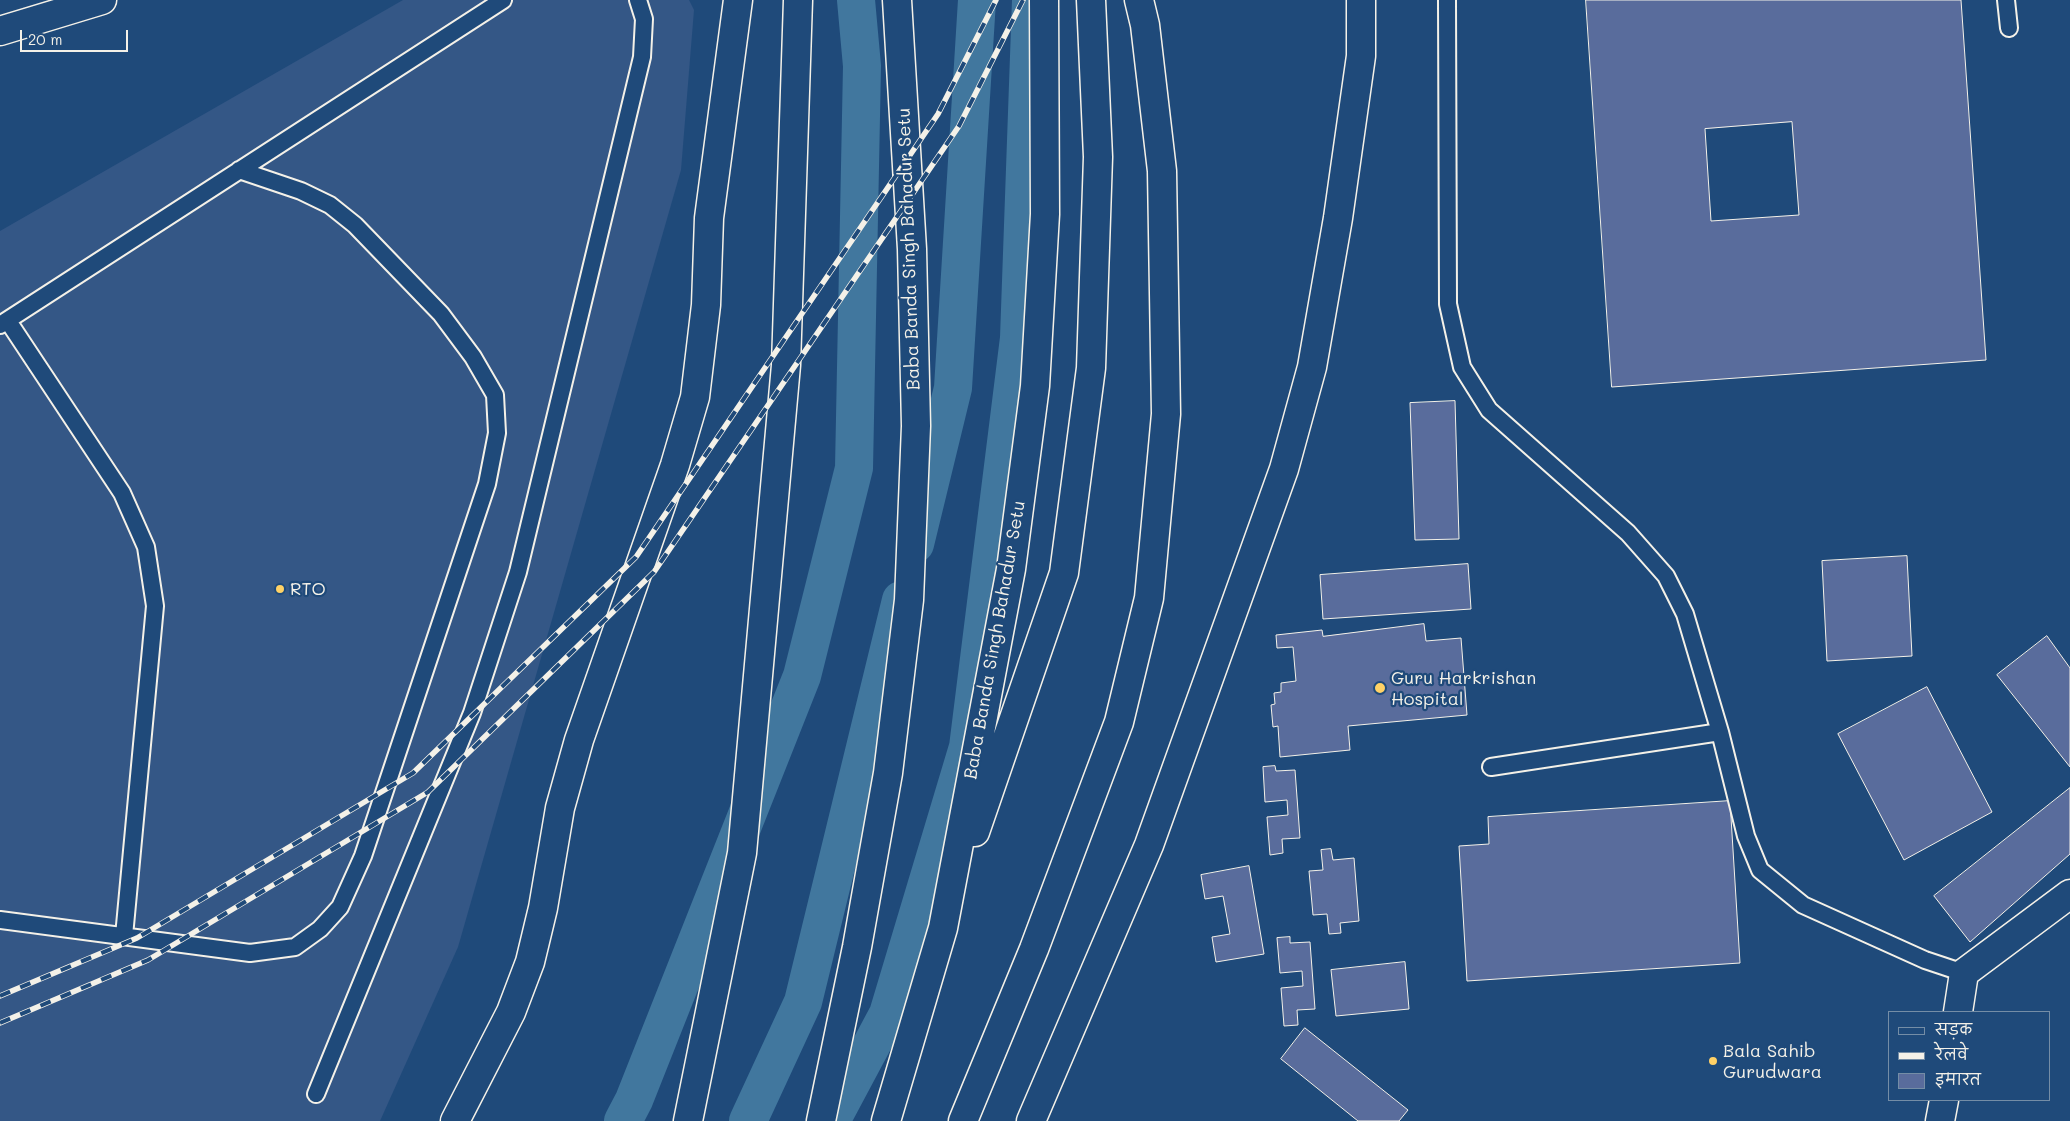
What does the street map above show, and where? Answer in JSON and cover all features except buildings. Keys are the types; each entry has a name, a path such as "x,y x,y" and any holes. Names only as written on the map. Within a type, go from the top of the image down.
{"main road":[{"path":"0,31 102,0"},
{"path":"454,1121 511,1012 530,962 543,908 560,808 579,740 675,465 695,397 706,305 709,218 738,0"},
{"path":"688,1121 742,853 786,365 798,0"},
{"name":"Baba Banda Singh Bahadur Setu","path":"821,1121 855,957 888,773 908,600 916,426 912,249 896,0"},
{"name":"Baba Banda Singh Bahadur Setu","path":"886,1121 943,928 1011,569 1035,386 1045,214 1044,0"},
{"path":"943,928 1064,573 1091,368 1098,157 1091,0"},
{"path":"963,1121 1034,949 1119,722 1149,598 1166,414 1162,171 1145,25 1139,0"},
{"path":"1030,1121 1149,845 1284,469 1312,367 1338,218 1361,56 1361,0"},
{"path":"1958,1011 1964,972 2070,894"},
{"path":"1940,1121 1944,1101"}],"lane":[{"path":"124,936 155,606 146,547 122,493 4,323 502,0"},
{"path":"316,1094 472,713 518,572 642,57 644,19 638,0"},
{"path":"1447,0 1448,304 1462,367 1489,410 1628,533 1666,576 1686,614 1720,732 1746,836 1760,870 1803,905 1925,960 1964,972"},
{"path":"2006,0 2009,28"},
{"path":"0,920 250,953 295,947 320,929 340,907 363,856 484,493 497,433 495,395 474,357 441,314 355,225 330,205 301,190 239,170"},
{"path":"1491,767 1720,732"}],"shaded area":[{"name":"RTO","path":"403,0 689,0 694,10 681,170 458,947 380,1121 0,1121 0,231"}],"waterway":[{"path":"623,1121 634,1100 802,676 854,468 862,66 856,0"},
{"path":"915,544 953,388 977,0"},
{"path":"831,1121 888,1014 968,747 1019,338 1031,0"},
{"path":"748,1121 803,1002 901,600"}],"railway":[{"path":"0,996 137,938 413,773 636,557 938,114 996,0"},
{"path":"0,1023 148,960 428,792 654,572 959,126 1023,0"}],"place":[{"name":"RTO","path":"280,589"},
{"name":"Guru Harkrishan Hospital","path":"1380,688"},
{"name":"Bala Sahib Gurudwara","path":"1713,1061"}]}
